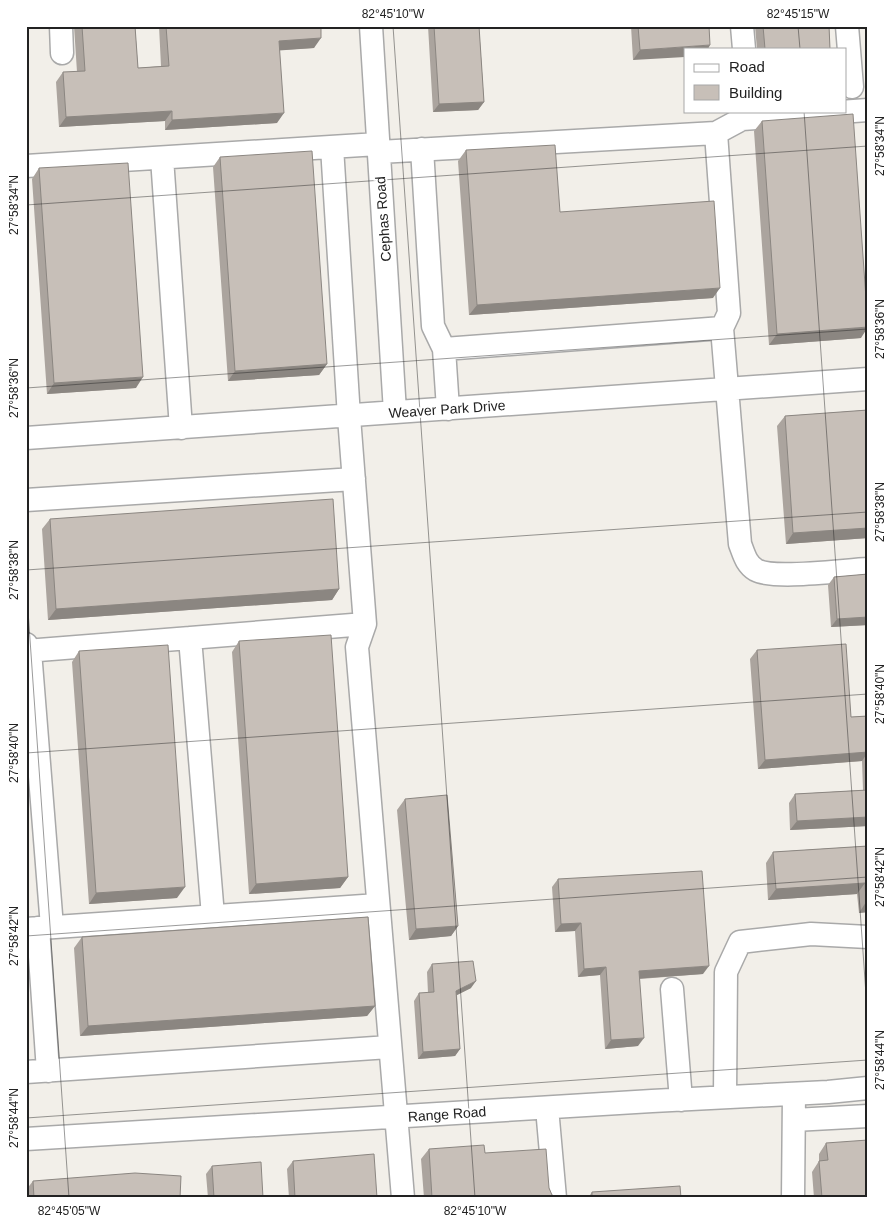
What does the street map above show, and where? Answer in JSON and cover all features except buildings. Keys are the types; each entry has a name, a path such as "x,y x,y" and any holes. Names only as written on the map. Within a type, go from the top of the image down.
{"street":[{"path":"61,26 62,53"},
{"name":"Cephas Road","path":"371,26 395,412"},
{"path":"742,26 744,48"},
{"path":"848,26 852,87"},
{"path":"846,112 868,110"},
{"path":"26,166 332,147 422,149 716,133 742,119 840,112"},
{"path":"716,133 729,314 722,328 740,544 746,560 756,570 773,575 868,569"},
{"path":"332,147 364,624 357,646 403,1198"},
{"path":"422,149 433,326 444,349 448,409"},
{"path":"162,158 181,428"},
{"path":"444,349 722,328"},
{"name":"Weaver Park Drive","path":"26,438 349,417 395,412 868,379"},
{"path":"26,500 354,479"},
{"path":"364,624 28,649 39,928 37,1072 390,1047"},
{"path":"190,638 212,916"},
{"path":"39,928 378,905"},
{"path":"725,1097 726,972 740,942 812,934 868,937"},
{"path":"672,989 681,1100"},
{"name":"Range Road","path":"26,1140 828,1092 868,1088"},
{"path":"793,1198 794,1094"},
{"path":"547,1108 554,1198"},
{"path":"794,1120 863,1118 868,1116"}]}
